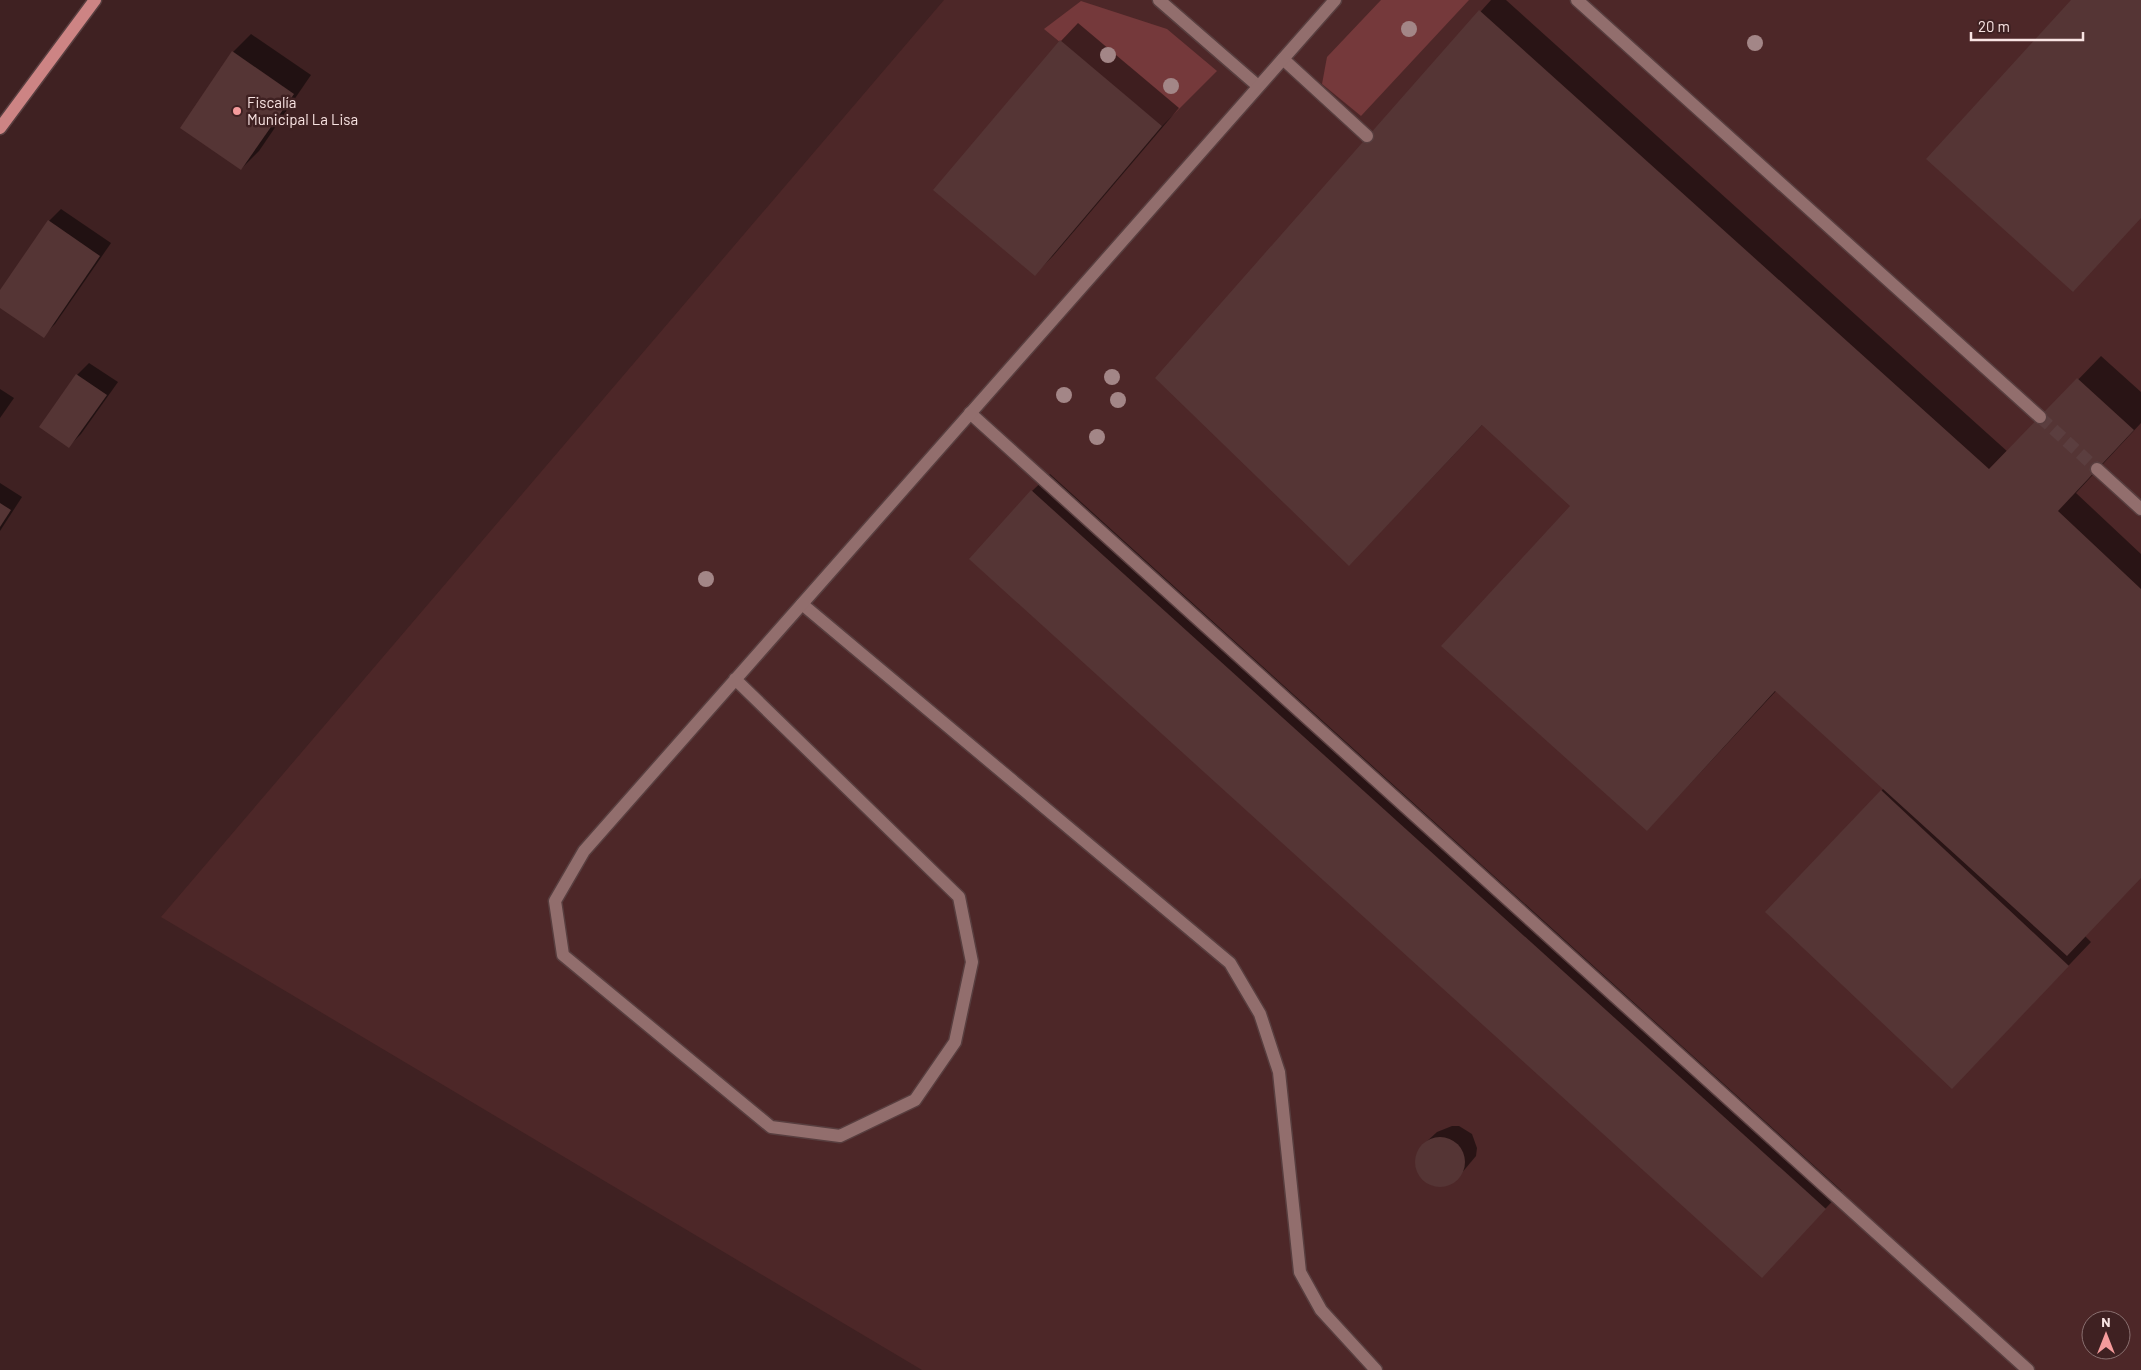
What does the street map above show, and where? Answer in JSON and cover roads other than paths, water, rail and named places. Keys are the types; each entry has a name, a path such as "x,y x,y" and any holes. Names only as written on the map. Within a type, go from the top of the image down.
{"main road":[{"path":"0,128 95,0"}],"lane":[{"path":"1159,0 1258,86"},
{"path":"735,679 960,897 972,962 955,1042 915,1100 840,1136 771,1127 564,955 555,901 584,851 735,679 1258,86 1335,0"},
{"path":"1578,0 2040,417"},
{"path":"1282,60 1367,136"},
{"path":"970,413 2028,1370"},
{"path":"2097,469 2141,509"},
{"path":"802,604 1230,963 1260,1014 1279,1072 1300,1272 1321,1310 1376,1370"}],"tunnel":[{"path":"2040,417 2097,469"}],"place":[{"name":"Fiscalía Municipal La Lisa","path":"237,111"}]}
